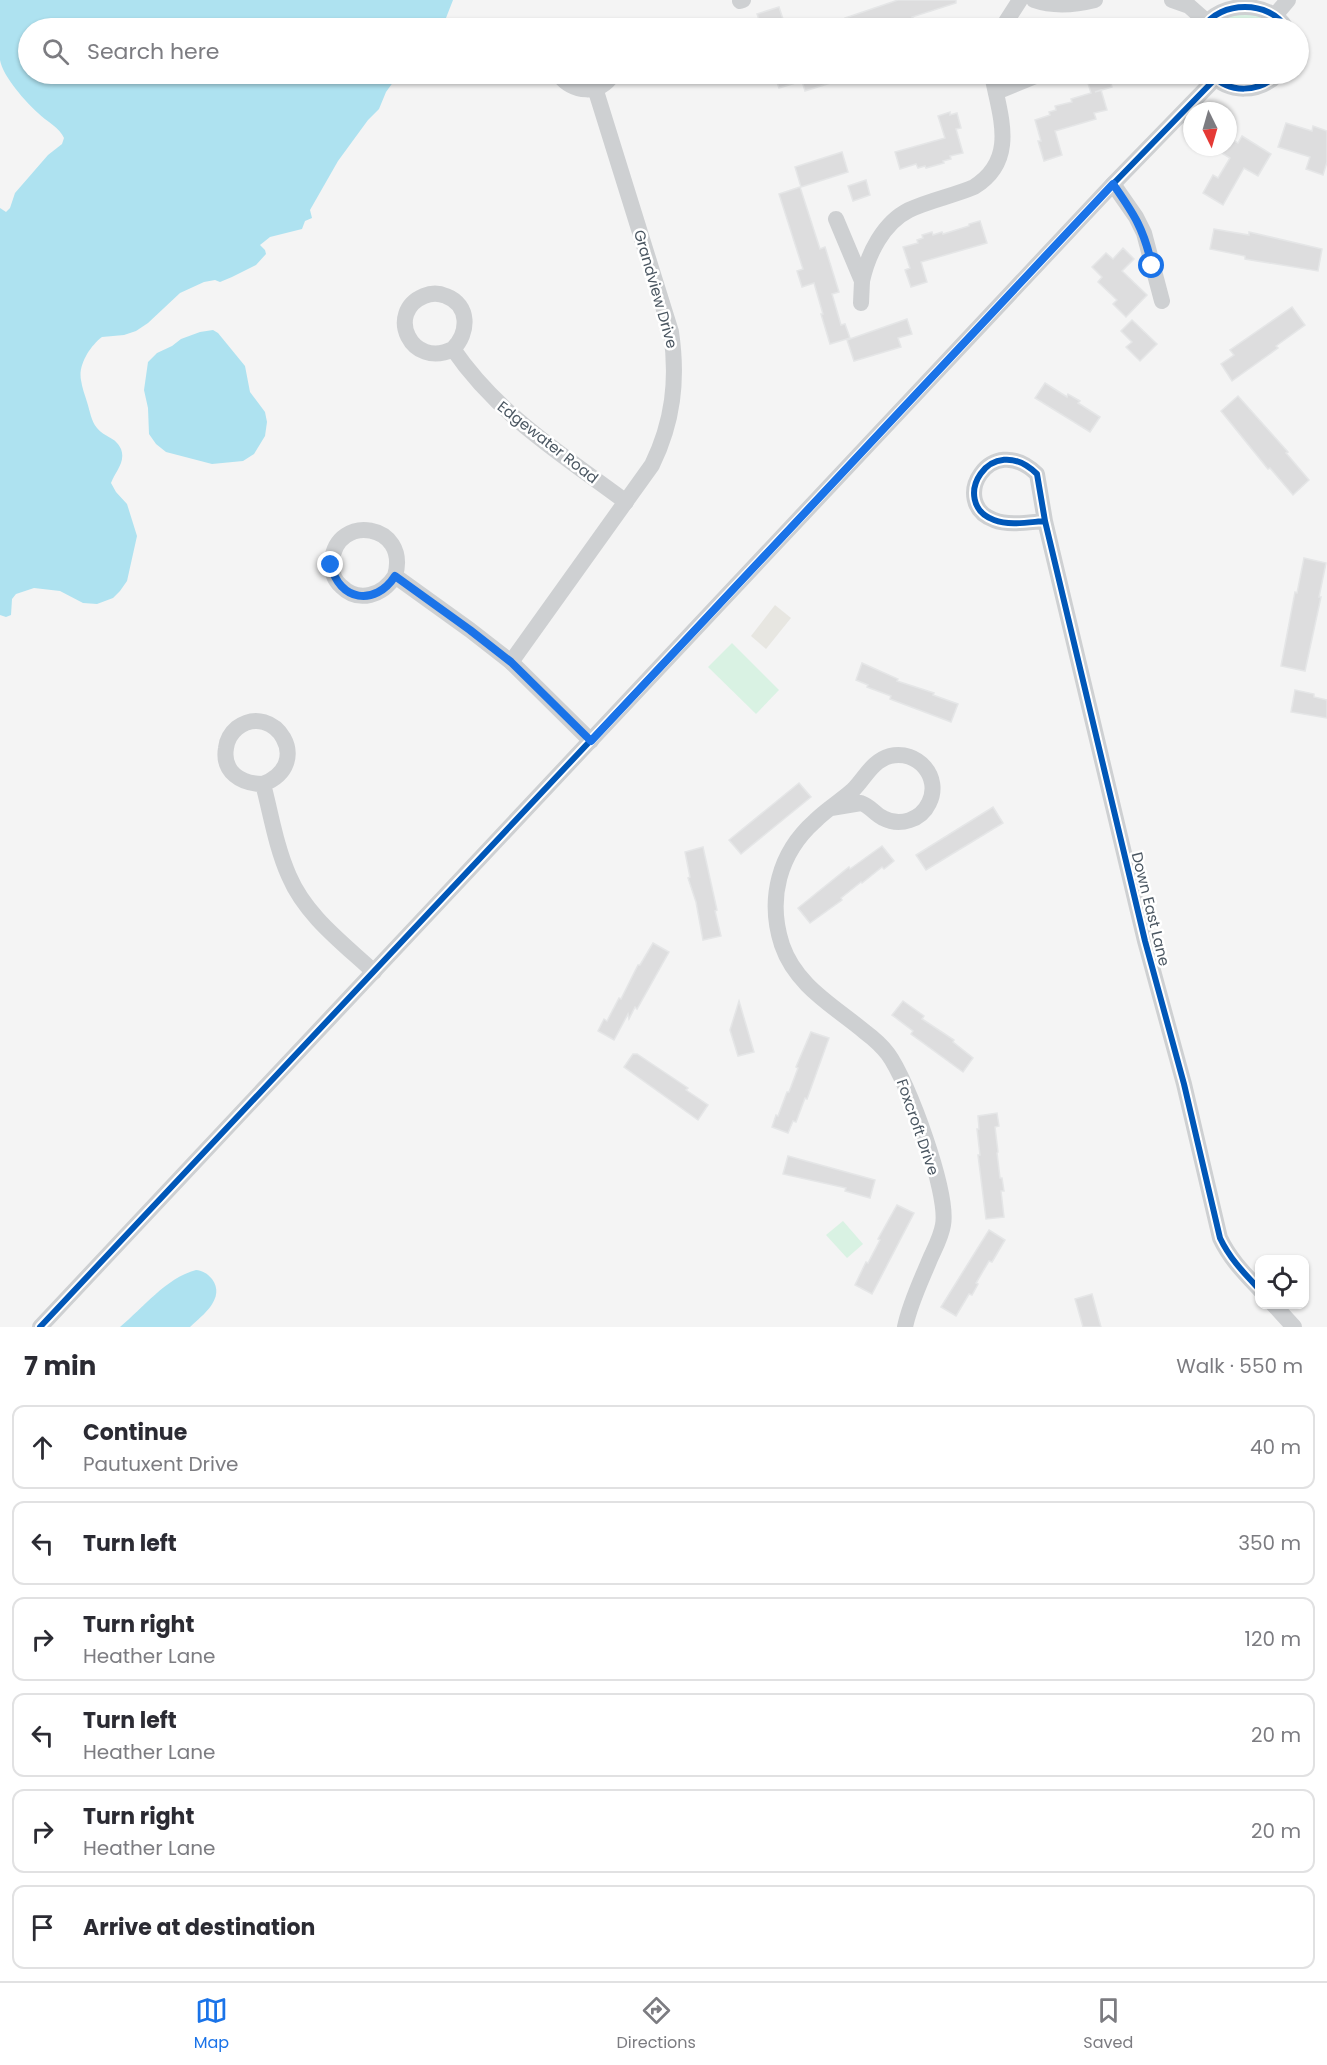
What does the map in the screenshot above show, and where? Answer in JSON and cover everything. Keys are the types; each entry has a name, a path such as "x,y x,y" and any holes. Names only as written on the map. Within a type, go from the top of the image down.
{"street":[{"path":"1008,18 1020,0"},
{"path":"1034,0 1047,4 1069,4 1095,0"},
{"path":"1172,0 1189,6 1198,18"},
{"path":"1210,18 1221,6 1235,1 1250,0 1265,4 1280,18"},
{"path":"1277,13 1288,0"},
{"path":"568,84 584,90 604,84"},
{"path":"861,303 862,281 878,242 896,218 919,206 974,187 990,172 1000,154 1003,137 994,84"},
{"path":"996,92 1016,84"},
{"path":"40,1327 1206,84"},
{"path":"1225,84 1243,89 1264,84"},
{"name":"Grandview Drive","path":"511,662 652,465 665,436 673,404 675,368 671,332 595,88"},
{"path":"1113,184 1137,217 1144,233 1162,302"},
{"path":"836,219 862,281"},
{"name":"Edgewater Road","path":"453,349 468,370 506,412 626,502"},
{"name":"Down East Lane","path":"1046,521 1003,522 987,517 981,511 975,498 975,485 979,474 991,464 1005,459 1022,462 1037,474 1046,521 1145,941 1184,1084 1220,1238 1227,1253 1255,1285"},
{"path":"365,529 376,531 393,545 398,566 395,576 389,586 381,592 370,596 359,596 339,585 331,565 332,554 337,544 345,536 365,529"},
{"path":"395,576 511,662 591,741"},
{"name":"Foxcroft Drive","path":"831,808 861,803 885,819 896,822 907,821 921,814 928,805 933,788 931,778 926,768 913,758 902,755 891,756 872,767 852,791 831,808 809,826 798,840 785,861 776,889 775,905 776,921 784,951 812,992 867,1033 888,1054 909,1094 923,1133 943,1204 943,1224 915,1294 905,1327"},
{"path":"262,784 282,859 303,900 318,919 374,972"},
{"path":"1277,1309 1294,1327"}],"green space":[{"path":"1258,12 1266,18 1228,18"},
{"path":"732,643 779,690 756,714 708,667"},
{"path":"843,1221 863,1244 847,1258 826,1235"}],"sand":[{"path":"775,605 791,618 766,649 751,636"}],"water":[{"path":"0,0 453,0 446,18 18,18 18,84 392,84 379,109 368,120 338,161 310,210 312,218 305,221 302,229 270,237 260,245 266,254 256,265 220,282 215,280 204,282 180,293 136,331 124,335 102,337 93,345 81,368 82,386 95,425 121,449 121,463 111,483 127,504 137,536 127,581 113,598 97,604 83,603 60,591 34,588 16,594 12,599 11,615 6,617 0,615 0,208 6,212 10,208 15,193 48,155 62,144 64,138 21,96 10,81 0,60"},
{"path":"213,330 245,366 250,392 265,412 267,422 265,436 254,454 243,461 212,464 166,452 149,434 148,408 144,390 148,362 157,353 181,339"},
{"path":"196,1270 212,1279 216,1286 216,1293 211,1306 190,1327 120,1327 155,1294 185,1274"}],"building":[{"path":"898,0 956,0 956,3 913,18 845,18"},
{"path":"779,7 783,18 758,18 757,14"},
{"path":"778,84 792,84 779,88"},
{"path":"803,84 827,84 805,91"},
{"path":"1088,84 1111,84 1112,87 1101,90 1107,110 1094,113 1096,119 1055,131 1062,155 1044,161 1035,120 1050,115 1049,112 1056,110 1055,106 1072,102 1071,99 1091,93"},
{"path":"950,112 950,115 957,113 961,128 956,129 963,153 950,156 951,159 943,161 944,163 926,168 925,166 918,168 916,164 900,169 895,152 945,138 938,116"},
{"path":"1286,123 1312,131 1313,126 1327,131 1327,162 1323,175 1306,169 1310,157 1278,147"},
{"path":"1242,136 1271,154 1258,176 1244,168 1223,205 1203,193 1213,175 1218,178 1230,158 1227,156 1237,156 1238,143"},
{"path":"842,152 848,172 801,187 795,167"},
{"path":"866,180 870,195 853,201 848,186"},
{"path":"800,187 820,249 825,247 839,292 832,294 841,325 845,324 850,338 830,344 814,283 802,287 797,271 803,269 779,194"},
{"path":"980,221 987,243 921,262 927,282 911,287 905,270 910,268 903,247 918,243 917,240 923,238 922,235 932,232 933,235 942,232 943,234"},
{"path":"1214,229 1249,235 1249,232 1322,249 1318,271 1245,259 1245,256 1210,249"},
{"path":"1123,248 1134,259 1122,271 1147,295 1126,317 1113,304 1117,300 1098,282 1102,277 1092,267 1106,253 1113,259"},
{"path":"1292,307 1305,325 1276,346 1278,348 1232,381 1221,364 1234,355 1230,350"},
{"path":"907,319 912,334 898,338 901,347 854,361 847,340"},
{"path":"1132,320 1157,344 1140,361 1126,347 1132,342 1121,331"},
{"path":"1045,383 1067,397 1068,394 1080,401 1078,403 1100,417 1090,432 1035,398"},
{"path":"1238,396 1288,452 1286,453 1309,480 1293,495 1270,468 1268,469 1221,411"},
{"path":"1304,558 1326,563 1305,671 1281,666"},
{"path":"862,663 898,679 897,681 934,693 933,695 958,704 951,722 890,699 891,696 856,680"},
{"path":"1295,690 1314,694 1314,697 1327,700 1327,718 1291,712"},
{"path":"799,783 811,797 741,854 729,840"},
{"path":"993,807 1003,823 926,870 916,855"},
{"path":"882,846 894,861 861,882 841,898 842,900 810,923 798,908 849,867 850,869"},
{"path":"703,847 721,936 703,940 696,902 688,878 690,877 685,852"},
{"path":"653,943 669,952 637,1009 635,1007 629,1019 628,1014 614,1040 598,1031 604,1019 607,1021 619,998 621,999 638,965"},
{"path":"739,1001 754,1052 738,1056 730,1030"},
{"path":"903,1001 924,1016 922,1019 954,1040 953,1042 973,1058 963,1072 911,1034 913,1031 892,1015"},
{"path":"811,1032 829,1038 807,1099 805,1098 796,1122 793,1121 788,1133 772,1127 789,1092 798,1068 796,1067"},
{"path":"633,1054 637,1054 688,1088 686,1090 708,1105 698,1120 624,1067"},
{"path":"997,1113 999,1126 995,1127 1000,1178 1002,1178 1004,1191 1001,1191 1004,1217 986,1219 978,1155 980,1155 978,1116"},
{"path":"788,1156 875,1180 870,1198 845,1191 846,1188 783,1174"},
{"path":"897,1205 914,1213 872,1294 855,1285"},
{"path":"989,1230 1005,1240 992,1262 989,1261 972,1295 969,1294 956,1316 941,1307"},
{"path":"1092,1294 1101,1327 1083,1327 1075,1299"}],"cycle path":[{"path":"1212,18 1221,12 1245,7 1269,12 1278,18"},
{"path":"40,1327 1113,184 1210,84"},
{"path":"1224,84 1244,89 1264,84"},
{"path":"1004,460 1020,462 1037,474 1045,521 1006,523 994,520 981,511 975,499 975,486 981,474 991,464 1004,460"},
{"path":"1045,521 1145,941 1184,1084 1220,1238 1233,1259 1255,1285"}],"route":[{"path":"331,565 339,585 359,596 370,596 381,592 389,586 395,576 511,662 591,741 1113,184 1137,217 1146,238 1152,266"}]}
